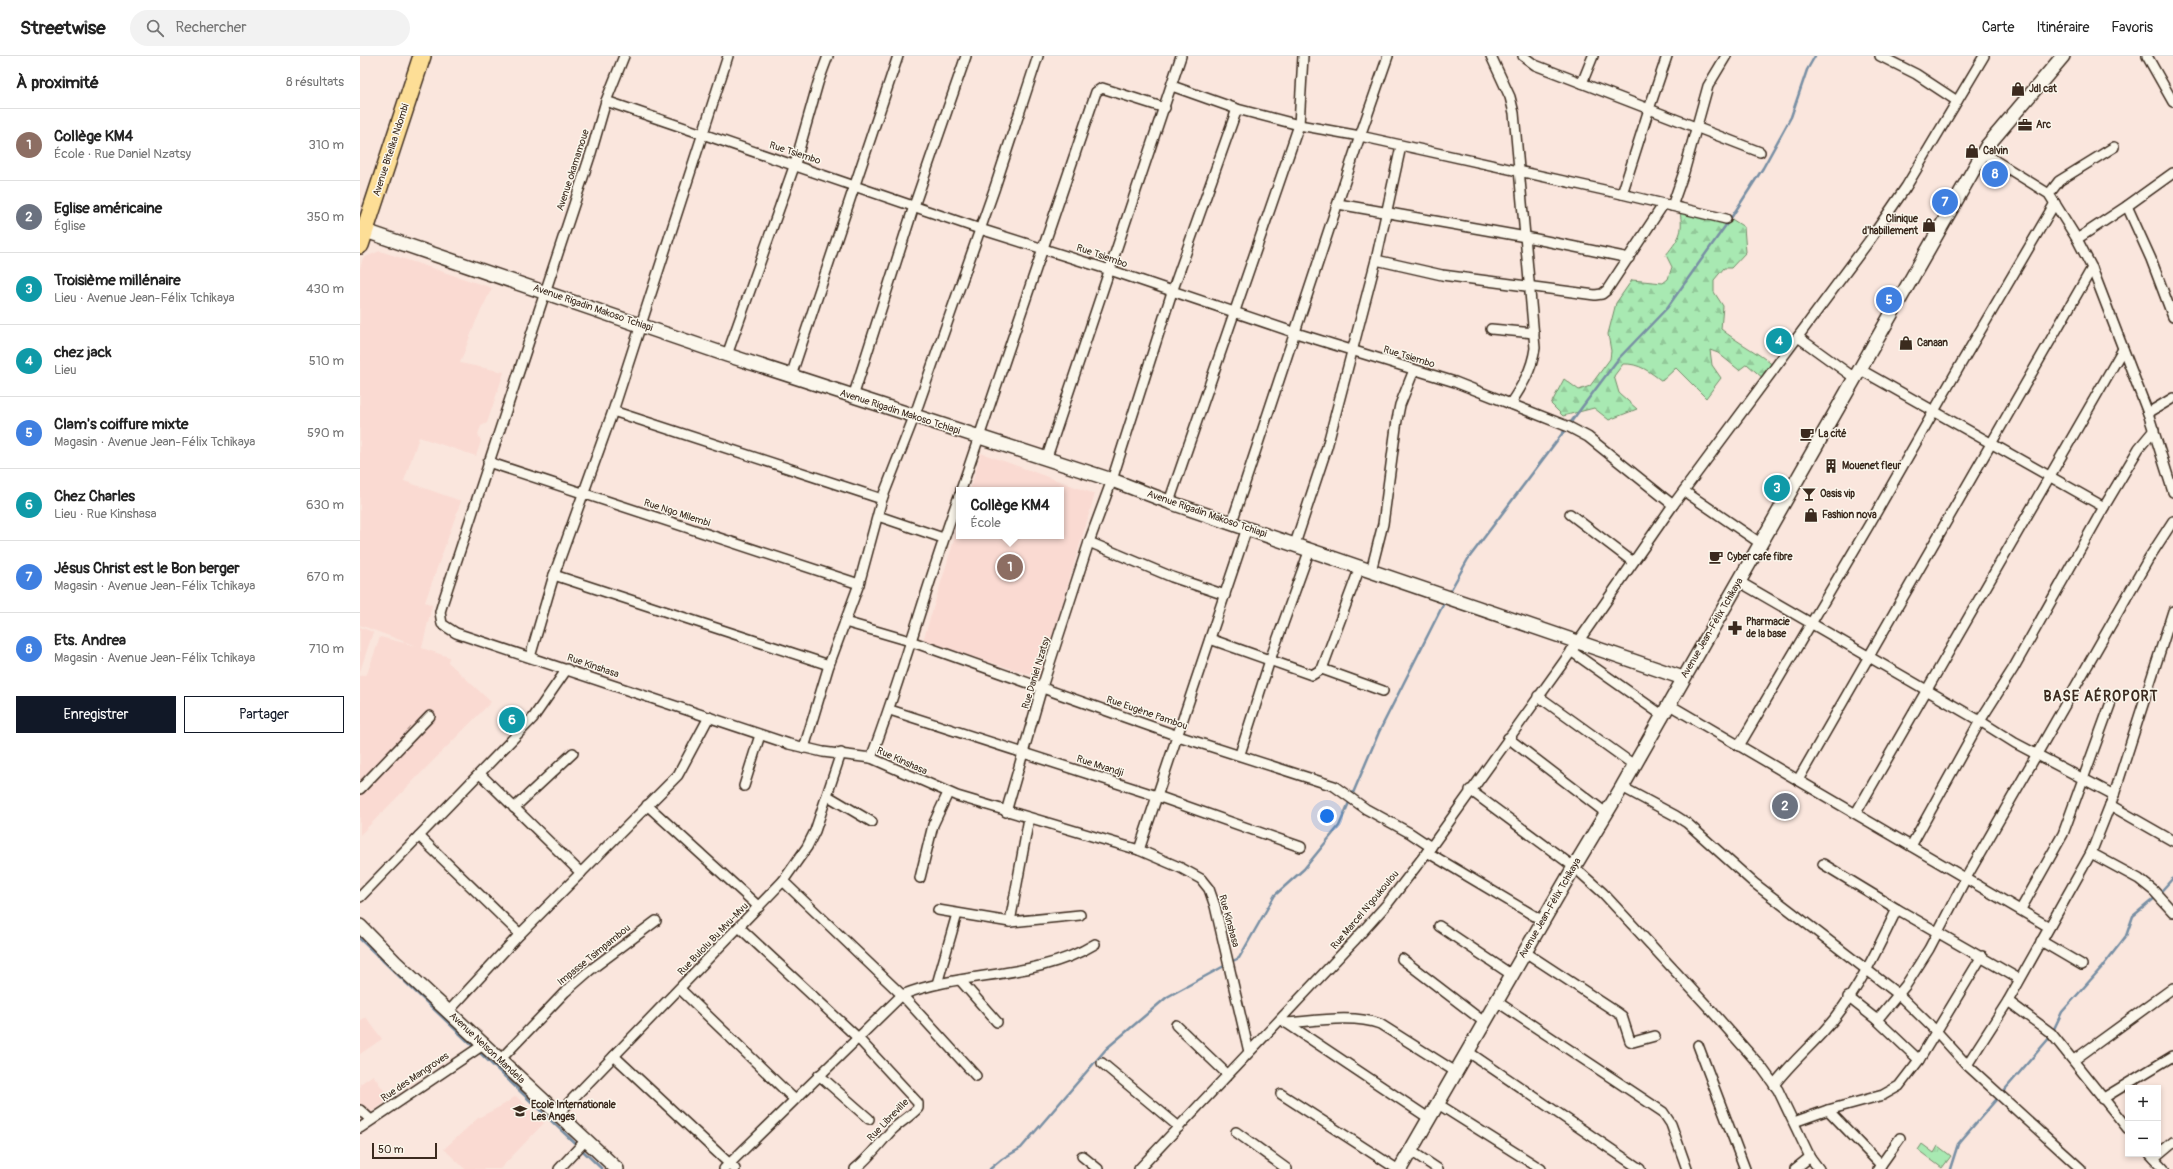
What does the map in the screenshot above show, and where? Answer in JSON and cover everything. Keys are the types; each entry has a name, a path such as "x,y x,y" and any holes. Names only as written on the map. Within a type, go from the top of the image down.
{"highway":[{"name":"Avenue Bitelika Ndombi","path":"360,210 411,56"},
{"name":"Avenue Bitelika Ndombi","path":"362,234 422,56"}],"street":[{"name":"Avenue okamamoue","path":"488,462 591,153 606,101 624,56"},
{"path":"530,657 554,575 613,411 640,324 704,135 728,56"},
{"path":"727,355 795,164 818,83 828,56"},
{"path":"791,376 898,56"},
{"path":"853,397 914,206 966,56"},
{"path":"804,748 829,665 859,584 882,499 914,417 980,229 1038,56"},
{"path":"1046,460 1165,108 1181,56"},
{"path":"1169,502 1299,125 1303,56"},
{"path":"1232,522 1388,56"},
{"path":"1491,56 1510,97 1514,113 1535,348 1533,361 1527,377 1510,404"},
{"path":"1523,56 1535,65 1760,152"},
{"path":"1582,83 1593,56"},
{"path":"1622,194 1666,56"},
{"path":"1376,260 1442,275 1595,295 1602,294 1607,290 1667,206 1697,128 1708,86 1726,56"},
{"path":"1880,56 1916,74 1957,101"},
{"name":"Rue Marcel N'goukoulou","path":"1139,1169 1227,1074 1284,1021 1388,903 1429,849 1575,646 1673,505 1886,216 1984,56"},
{"name":"Avenue Jean-Félix Tchikaya","path":"1398,1169 1411,1151 1430,1119 1467,1051 1542,921 1622,787 1990,141 2063,56"},
{"path":"2147,56 2173,102"},
{"path":"1172,86 1237,109 1299,125 1360,136 1622,194 1726,219"},
{"path":"962,487 980,439 1096,92 1102,88 1165,108"},
{"name":"Rue Tsiembo","path":"606,101 854,184 980,229 1043,248 1172,292 1236,311 1296,333 1454,382 1569,427 1588,438 1673,505"},
{"name":"Rue Daniel Nzatsy","path":"1006,812 1042,687 1089,542 1112,480 1172,292 1237,109"},
{"path":"1295,544 1327,447 1376,260 1402,146"},
{"path":"2049,194 2059,181 2114,147"},
{"path":"1983,153 2049,194 2077,239 2092,268 2148,414 2173,492"},
{"path":"2077,239 2173,173"},
{"path":"1739,746 2055,203"},
{"path":"1338,204 1526,237 1629,258"},
{"path":"2127,206 2151,259 2173,317"},
{"name":"Avenue Rigadin Makoso Tchiapi","path":"362,234 545,292 727,355 980,439 1112,480 1169,502 1232,522 1449,597 1575,646 1683,678"},
{"path":"1798,780 1993,444 2027,379 2092,268"},
{"path":"1491,328 1534,333"},
{"path":"1798,337 1858,374 1935,411 2104,507"},
{"path":"1856,812 2123,349"},
{"path":"1210,639 1312,675 1322,669 1366,569 1383,524 1400,405 1414,370"},
{"path":"2148,414 2173,398"},
{"path":"613,411 882,499"},
{"path":"1911,846 1980,721 2013,670 2104,507 2142,443 2154,430"},
{"name":"Rue Ngo Milembi","path":"488,462 859,584"},
{"name":"Rue Kinshasa","path":"488,462 440,612 440,620 445,627 760,735 804,748 871,758 948,793 1006,812 1140,850 1193,873 1201,879 1209,889 1215,906 1249,1052"},
{"path":"1684,491 1760,543"},
{"path":"871,758 890,710 943,538 956,504"},
{"path":"1570,514 1632,562"},
{"path":"878,516 943,538"},
{"path":"1877,1020 1922,961 1966,878 2036,755 2149,558 2173,521"},
{"path":"1140,850 1247,528"},
{"path":"1089,542 1179,579 1225,595"},
{"path":"1240,754 1270,660 1310,549"},
{"path":"554,575 829,665"},
{"path":"1738,581 1811,622 2036,755 2114,794"},
{"path":"1967,1065 2008,1001 2091,853 2114,794 2173,611"},
{"name":"Rue Eugène Pambou","path":"845,622 910,642 1042,687 1178,736 1240,754 1334,786 1366,809 1410,833 1429,849 1542,921"},
{"path":"1575,646 1665,710 1739,746 1856,812 2049,927"},
{"path":"360,897 533,718 568,669"},
{"path":"1322,669 1383,691"},
{"path":"1538,696 1634,765"},
{"path":"2021,909 2063,834 2084,780 2110,705"},
{"name":"Rue Mvandji","path":"890,710 1157,796 1301,847"},
{"path":"360,789 430,716"},
{"path":"448,1012 520,934 683,768 709,717"},
{"path":"744,786 760,735"},
{"path":"1508,738 1606,813"},
{"path":"514,808 573,753"},
{"name":"Rue Bulolu Bu Mvu-Mvu","path":"558,1114 783,881 807,847 822,815 841,753"},
{"path":"480,774 581,873"},
{"path":"1622,787 1687,823 1754,883 1898,994 1937,1032 1967,1065 2081,1169"},
{"path":"1470,790 1574,867 1603,893 1704,1004 1774,1085 1794,1122 1810,1157 1819,1169"},
{"path":"920,878 933,825 948,793"},
{"path":"828,796 872,822"},
{"path":"2110,804 2173,841"},
{"path":"647,805 759,907"},
{"path":"1010,922 1028,818"},
{"path":"419,836 520,934"},
{"path":"2091,853 2139,879 2154,891 2173,912"},
{"path":"1823,864 1897,909 1982,956 2019,979"},
{"path":"783,881 902,995 976,1076"},
{"path":"1774,1085 1791,1063 1824,1032 1866,970 1897,909"},
{"path":"938,910 1010,922 1080,915"},
{"path":"938,984 957,914"},
{"name":"Impasse Tsimpambou","path":"499,1061 565,992 589,971 656,921"},
{"name":"Avenue Nelson Mandela","path":"360,926 395,962 499,1061 617,1169"},
{"path":"1439,926 1512,974"},
{"path":"739,927 857,1037"},
{"path":"2041,941 2082,965"},
{"path":"614,1056 729,1167 794,1099 902,995 938,984 1035,968 1059,962 1078,955 1095,944"},
{"path":"1525,952 1622,1016 1630,1041 1633,1042 1655,1036"},
{"path":"1794,1122 1828,1110 1883,1095 1899,1086 1919,1060 1937,1032 1982,956"},
{"path":"1402,959 1484,1022"},
{"path":"960,980 997,1022"},
{"path":"2074,1060 2173,988"},
{"path":"680,989 794,1099"},
{"path":"1848,997 1877,1020 1919,1060"},
{"path":"1496,1001 1663,1112 1672,1124 1687,1169"},
{"path":"2008,1001 2051,1033 2125,1125"},
{"path":"1284,1021 1372,1020 1456,1072"},
{"path":"1284,1021 1430,1119"},
{"path":"1176,1025 1227,1074"},
{"name":"Rue Libreville","path":"855,1169 899,1124 918,1108 918,1102 857,1037"},
{"name":"Rue des Mangroves","path":"360,1128 483,1045"},
{"path":"1698,1045 1745,1169"},
{"path":"1467,1051 1640,1169"},
{"path":"2102,1098 2173,1056"},
{"path":"1102,1063 1179,1127"},
{"path":"819,1075 869,1119"},
{"path":"1281,1094 1398,1169"},
{"path":"1438,1104 1541,1169"},
{"path":"360,1110 371,1120"},
{"path":"1828,1110 1879,1167 1900,1138"},
{"path":"1236,1132 1287,1169"},
{"path":"558,1169 586,1140"},
{"path":"2161,1150 2173,1142"},
{"path":"1411,1151 1438,1169"},
{"path":"1082,1156 1098,1169"},
{"path":"1795,1169 1810,1157"},
{"path":"2153,1157 2164,1169"}],"shaded area":[{"path":"380,251 492,288 476,321 460,363 504,372 487,423 481,426 478,434 481,441 476,456 419,437 404,481 461,501 425,602 432,605 422,648 449,657 448,662 491,702 360,835 360,676 367,674 380,637 416,646 360,625 360,268 363,258"},
{"path":"981,453 1095,494 1040,678 923,641 956,534 956,539 1064,539 1064,487 971,487"},
{"path":"360,627 373,632 360,671"},
{"path":"366,1017 382,1039 360,1054 360,1021"},
{"path":"373,1075 390,1099 370,1113 360,1104 360,1084"},
{"path":"516,1096 544,1123 500,1169 465,1169 444,1149 478,1118 503,1105"}],"green space":[{"path":"1679,207 1727,216 1744,227 1746,252 1731,268 1724,268 1714,280 1714,292 1723,306 1721,329 1775,367 1765,380 1747,364 1739,370 1718,353 1710,350 1712,365 1721,378 1706,398 1676,368 1662,381 1649,371 1634,365 1623,364 1614,376 1619,393 1637,409 1609,420 1594,408 1563,416 1551,404 1564,379 1579,390 1590,386 1610,359 1611,351 1608,334 1616,303 1632,280 1663,283 1668,279 1672,267 1666,255 1680,233 1681,222"},
{"path":"1922,1144 1934,1153 1938,1146 1951,1156 1942,1168 1918,1150"}],"waterway":[{"path":"1449,593 1468,559 1619,358 1667,308 1731,218 1763,168 1791,117 1807,70 1815,56"},
{"path":"1231,962 1239,958 1275,895 1304,869 1339,826 1379,732 1445,601"},
{"path":"2053,1031 2062,1012 2102,967 2126,936 2133,916 2156,897 2173,878"},
{"path":"360,939 602,1169"},
{"path":"990,1169 1002,1159 1021,1148 1107,1048 1167,997 1226,965"},
{"path":"1950,1169 1958,1144 2051,1036"}],"place":[{"name":"Jdl cat","path":"2018,89"},
{"name":"Arc","path":"2025,125"},
{"name":"Calvin","path":"1972,151"},
{"name":"Ets. Andrea","path":"1995,174"},
{"name":"Jésus Christ est le Bon berger","path":"1945,202"},
{"name":"Clinique d'habillement","path":"1929,225"},
{"name":"Clam's coiffure mixte","path":"1889,300"},
{"name":"chez jack","path":"1779,341"},
{"name":"Canaan","path":"1906,343"},
{"name":"La cité","path":"1807,434"},
{"name":"Mouenet fleur","path":"1831,466"},
{"name":"Troisième millénaire","path":"1777,488"},
{"name":"Oasis vip","path":"1809,494"},
{"name":"Fashion nova","path":"1811,515"},
{"name":"Cyber cafe fibre","path":"1716,557"},
{"name":"Collège KM4","path":"1010,567"},
{"name":"Pharmacie de la base","path":"1735,628"},
{"name":"Chez Charles","path":"512,720"},
{"name":"Eglise américaine","path":"1785,806"},
{"name":"Ecole Internationale Les Anges","path":"520,1111"}],"district":[{"name":"BASE AÉROPORT","path":"2101,696"}]}
